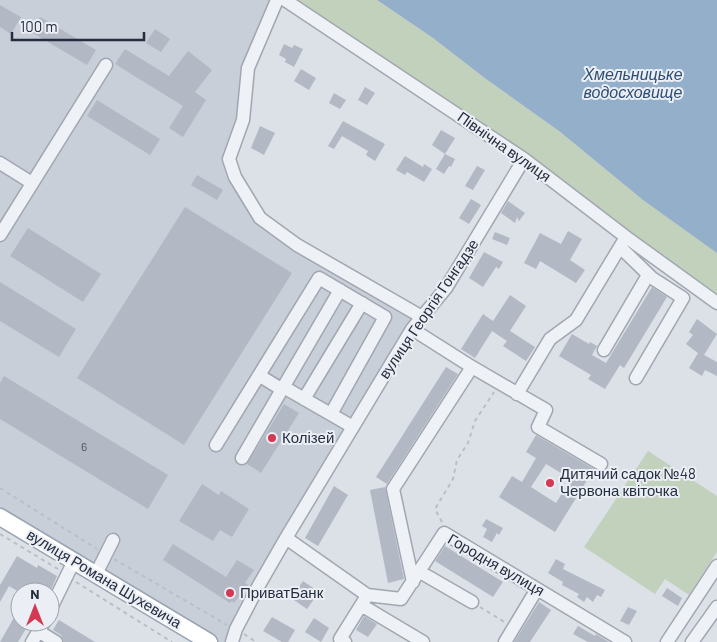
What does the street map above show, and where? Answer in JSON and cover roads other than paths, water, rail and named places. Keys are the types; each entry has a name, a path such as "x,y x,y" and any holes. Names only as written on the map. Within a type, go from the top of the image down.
{"main road":[{"name":"вулиця Романа Шухевича","path":"0,517 71,568 96,574 208,642"}],"street":[{"path":"277,0 248,68 243,120 229,159 235,177 260,218 297,246 422,317"},
{"name":"Північна вулиця","path":"285,0 524,159 623,242 717,303"},
{"path":"0,235 106,65"},
{"name":"вулиця Георгія Гонгадзе","path":"232,642 236,629 259,585 412,328 446,288 524,159"},
{"path":"0,163 32,183"},
{"path":"517,394 550,339 576,320 623,242 648,275 683,298 636,378"},
{"path":"604,350 648,275"},
{"path":"216,445 319,278 385,317 331,414"},
{"path":"242,458 340,290"},
{"path":"304,399 362,303"},
{"path":"412,328 472,367 546,410 538,427 601,464"},
{"path":"472,367 393,489 416,577 472,602"},
{"path":"260,376 353,427"},
{"name":"Городня вулиця","path":"286,538 364,600 401,599 444,533 621,641"},
{"path":"96,574 113,540"},
{"path":"668,642 717,566"},
{"path":"60,590 71,568"},
{"path":"505,642 537,589"},
{"path":"344,642 340,639 364,600 423,642"},
{"path":"692,642 717,607"},
{"path":"38,632 56,642"}],"water":[{"name":"Хмельницьке водосховище","path":"377,0 717,0 717,253 643,200 559,131 486,79 433,38"}],"place":[{"name":"Колізей","path":"272,438"},
{"name":"Дитячий садок №48 Червона квіточка","path":"550,483"},
{"name":"ПриватБанк","path":"230,593"}]}
